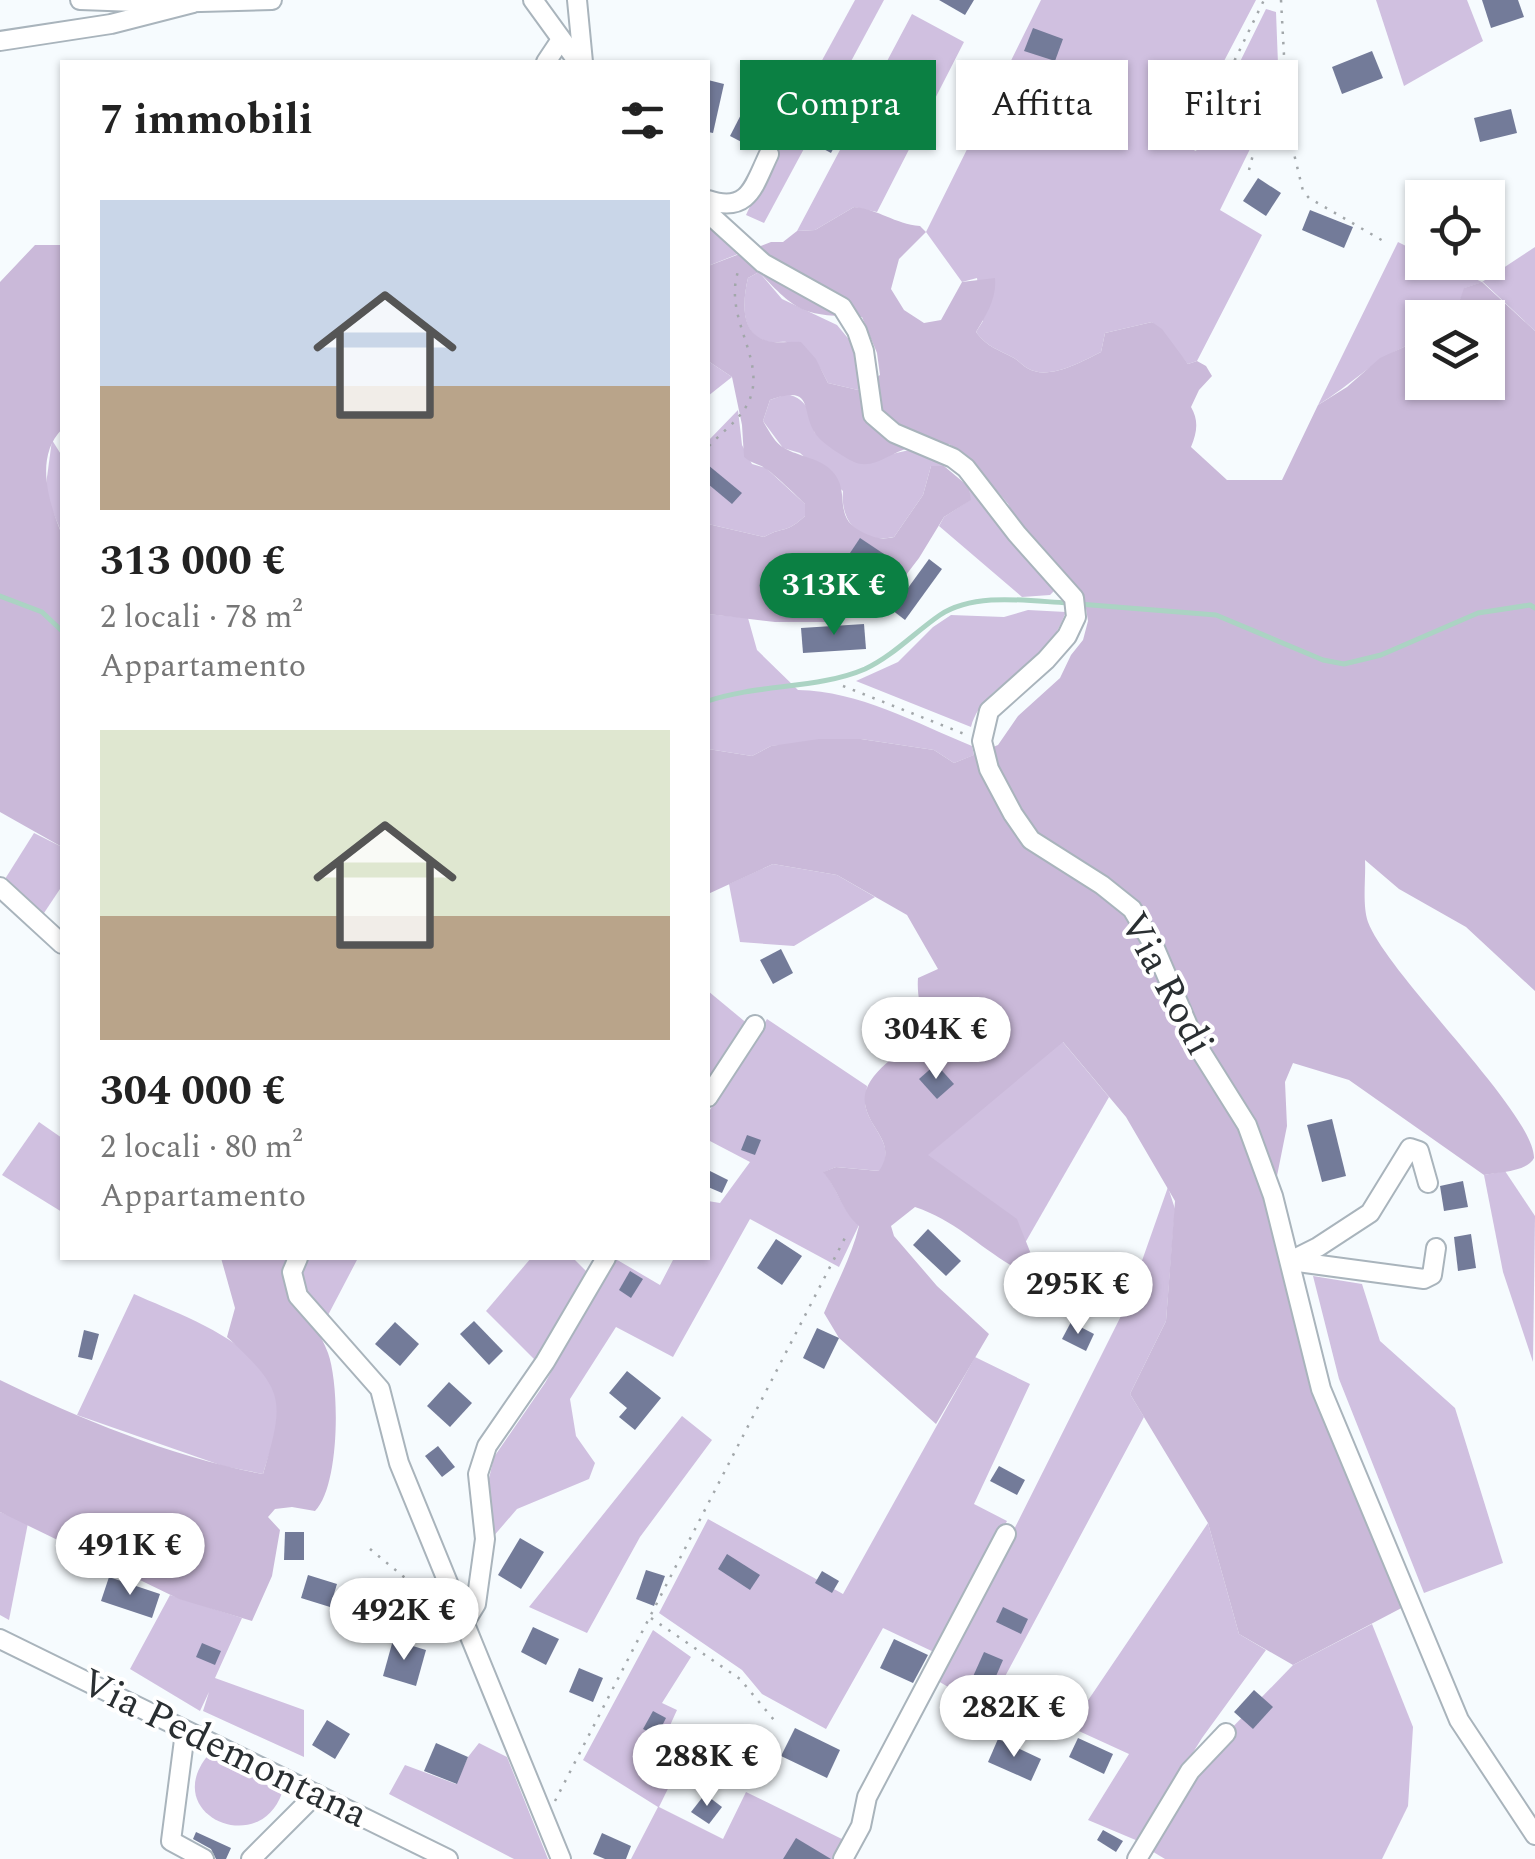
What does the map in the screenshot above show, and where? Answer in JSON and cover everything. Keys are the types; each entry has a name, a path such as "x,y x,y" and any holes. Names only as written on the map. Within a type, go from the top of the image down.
{"street":[{"path":"80,0 272,0"},
{"path":"533,0 560,41 578,60"},
{"path":"577,0 580,60"},
{"path":"0,41 112,24 193,3"},
{"path":"547,60 560,41"},
{"path":"710,200 728,205 749,195 769,154"},
{"path":"710,215 750,253 842,307 864,351 873,415 894,433 953,458 966,468 1074,598 1072,629 994,705 985,718 982,741"},
{"name":"Via Rodi","path":"982,741 989,770 1031,840 1118,897 1145,929 1186,1024 1247,1125 1273,1196 1321,1388 1460,1720 1535,1836"},
{"path":"0,887 60,942"},
{"path":"710,1094 754,1024"},
{"path":"1290,1261 1370,1212 1410,1148 1419,1150 1428,1182"},
{"path":"1290,1261 1424,1279 1436,1265 1436,1248"},
{"path":"297,1260 292,1272 298,1296 380,1389 399,1463 561,1859"},
{"path":"463,1625 476,1604 484,1540 478,1474 487,1446 546,1362 605,1260"},
{"path":"844,1859 861,1826 867,1797 1006,1534"},
{"name":"Via Pedemontana","path":"0,1640 448,1859"},
{"path":"180,1728 184,1740 170,1841 204,1859"},
{"path":"1137,1859 1190,1770 1226,1734"},
{"path":"251,1859 316,1794"}],"path":[{"path":"1235,60 1264,0"},
{"path":"1281,0 1283,60"},
{"path":"1249,170 1254,150"},
{"path":"1293,150 1303,191 1309,198 1385,242"},
{"path":"710,445 747,406 755,382 754,367 738,324 734,286 739,267 750,253"},
{"path":"843,686 982,741"},
{"path":"545,1820 848,1232"},
{"path":"370,1549 463,1625"},
{"path":"650,1618 740,1679 774,1720"}],"shaded area":[{"path":"855,0 884,0 852,60 822,60"},
{"path":"1041,0 1256,0 1225,60 1148,60 1148,150 1250,150 1220,210 1262,235 1197,361 1188,364 1152,322 1105,333 1101,352 1064,369 1045,372 1027,368 989,345 976,332 983,321 977,278 962,282 926,232 967,150 1128,150 1128,60 1011,60"},
{"path":"1376,0 1467,0 1483,41 1404,86"},
{"path":"1266,9 1276,12 1278,60 1241,60"},
{"path":"912,14 964,42 936,97 936,60 888,60"},
{"path":"776,150 803,150 764,223 746,215"},
{"path":"840,150 909,150 877,212 854,207 815,230 797,231"},
{"path":"854,207 920,226 926,232 899,259 891,289 904,310 924,323 941,320 962,282 995,278 993,300 976,332 989,345 1035,371 1074,365 1101,352 1105,333 1152,322 1162,329 1188,364 1197,361 1212,376 1191,407 1196,427 1191,447 1227,480 1282,480 1318,405 1347,387 1380,358 1405,346 1405,400 1505,400 1505,303 1535,331 1535,991 1466,927 1399,889 1365,860 1365,908 1381,946 1511,1110 1528,1137 1534,1158 1519,1169 1484,1175 1349,1080 1293,1063 1285,1082 1287,1126 1273,1196 1308,1339 1411,1603 1293,1665 1239,1634 1208,1523 1130,1394 1166,1321 1175,1201 1126,1117 1063,1042 928,1155 1017,1219 1033,1259 1012,1266 954,1226 915,1207 891,1226 894,1236 937,1286 989,1334 936,1424 839,1338 824,1313 859,1226 823,1172 836,1167 879,1171 884,1161 884,1144 868,1113 865,1094 884,1066 922,1040 918,978 938,969 907,915 837,875 773,864 710,893 710,749 752,756 771,746 819,739 861,739 934,750 954,763 998,745 1018,716 1060,678 1083,640 1088,621 1084,596 1018,523 1008,504 971,460 949,444 910,448 874,463 859,464 818,437 804,402 794,395 770,400 763,421 781,446 819,462 837,477 844,512 853,527 879,538 894,537 923,495 931,466 944,466 969,487 971,500 944,517 880,609 829,622 775,622 710,614 710,524 764,537 789,528 805,516 805,504 769,471 744,457 732,377 710,362 710,265 771,242 783,242 797,231 815,230","holes":["759,272 803,309 862,317 877,353 880,375 858,390 828,383 816,359 801,342 772,342 759,337 745,315 748,278"]},
{"path":"710,229 738,254 710,265"},
{"path":"1398,242 1405,246 1405,280 1505,280 1505,267 1535,247 1535,331 1483,282 1465,288 1460,300 1405,300 1405,346 1318,405"},
{"path":"35,245 60,245 60,432 48,453 46,467 49,495 60,529 60,846 0,812 0,282"},
{"path":"759,272 782,299 837,325 852,343 861,388 828,383 818,364 804,350 787,342 766,341 751,331 745,314 745,296 748,278"},
{"path":"1482,282 1501,300 1460,300 1464,288"},
{"path":"710,362 732,377 710,394"},
{"path":"787,394 804,404 815,433 892,454 918,448 944,466 931,466 923,495 894,537 872,537 855,529 845,513 843,491 800,453 783,448 763,421 770,400"},
{"path":"738,410 742,445 752,464 766,468 805,504 805,516 789,528 764,537 710,524 710,439"},
{"path":"52,440 60,453 60,529 45,492"},
{"path":"969,487 1015,545 1057,588 1050,595 1022,597 939,526 944,517 970,500"},
{"path":"1028,610 1066,612 1046,650 991,694 971,727 856,681 898,662 951,615 1004,617"},
{"path":"710,614 748,618 757,650 798,690 843,696 887,710 972,746 974,755 954,763 934,750 861,739 771,746 752,756 710,749"},
{"path":"34,833 60,846 60,889 40,919 5,879"},
{"path":"773,864 837,875 875,897 794,946 740,942 729,884"},
{"path":"710,993 749,1025 710,1079"},
{"path":"767,1019 867,1086 867,1112 886,1152 880,1171 836,1167 824,1172 859,1225 839,1267 750,1219 673,1357 616,1327 570,1399 576,1436 595,1463 589,1479 517,1509 492,1538 487,1487 494,1457 545,1383 613,1260 660,1285 673,1260 710,1260 710,1201 720,1203 750,1162 710,1141 710,1110"},
{"path":"1062,1041 1109,1097 1025,1243 927,1155"},
{"path":"39,1122 60,1137 60,1211 2,1175"},
{"path":"1505,1171 1535,1216 1533,1362 1503,1272 1484,1175"},
{"path":"1168,1187 1175,1209 1166,1321 1130,1394 1144,1417 987,1710 938,1681 1126,1306"},
{"path":"222,1260 288,1260 286,1276 292,1301 321,1338 335,1388 333,1459 323,1498 315,1511 275,1509 268,1517 280,1530 272,1576 252,1621 179,1599 0,1512 0,1380 128,1436 195,1458 263,1474 275,1429 275,1398 260,1371 227,1337 235,1308"},
{"path":"304,1260 357,1260 326,1319 304,1284"},
{"path":"529,1260 575,1260 587,1272 536,1361 486,1311"},
{"path":"1313,1276 1362,1284 1380,1341 1455,1408 1503,1563 1424,1593 1339,1379"},
{"path":"134,1294 218,1333 255,1361 269,1378 277,1397 278,1416 263,1474 223,1466 77,1415"},
{"path":"975,1357 1030,1384 974,1504 1007,1521 938,1654 883,1628 826,1729 762,1694 742,1670 659,1613 708,1519 843,1594"},
{"path":"682,1416 712,1440 640,1537 587,1633 529,1607"},
{"path":"0,1512 28,1523 9,1620 0,1615"},
{"path":"1208,1523 1239,1634 1266,1650 1202,1738 1138,1841 1088,1820 1129,1754 1070,1727"},
{"path":"170,1595 242,1618 215,1678 304,1710 304,1757 203,1711 209,1692 200,1711 130,1669"},
{"path":"1372,1624 1413,1727 1408,1806 1382,1859 1165,1859 1150,1850 1190,1771 1293,1665"},
{"path":"653,1630 691,1657 662,1703 677,1710 662,1743 683,1758 659,1807 723,1839 746,1792 846,1841 836,1859 631,1859 658,1807 583,1760"},
{"path":"479,1743 507,1757 548,1859 514,1859 389,1794 405,1765 456,1784"},
{"path":"209,1754 282,1793 270,1813 254,1823 235,1825 218,1821 204,1810 196,1795 197,1776"}],"building":[{"path":"939,0 974,0 965,15"},
{"path":"1482,0 1518,0 1524,17 1491,28"},
{"path":"1033,28 1063,39 1055,60 1024,51"},
{"path":"1372,51 1383,78 1342,94 1332,67"},
{"path":"710,80 724,84 713,133 710,132"},
{"path":"1511,109 1517,133 1480,142 1474,118"},
{"path":"740,117 740,141 730,136"},
{"path":"1258,178 1281,193 1266,216 1243,201"},
{"path":"1310,210 1353,227 1344,248 1302,230"},
{"path":"710,467 742,493 732,504 710,486"},
{"path":"860,538 884,554 874,569 850,553"},
{"path":"929,559 942,569 905,620 892,610"},
{"path":"864,624 866,649 803,653 801,628"},
{"path":"781,949 793,973 773,984 760,960"},
{"path":"936,1064 954,1084 937,1099 919,1079"},
{"path":"1332,1119 1346,1176 1322,1182 1307,1125"},
{"path":"747,1135 761,1140 755,1155 741,1150"},
{"path":"710,1171 728,1180 722,1193 710,1188"},
{"path":"1463,1181 1468,1207 1444,1211 1440,1186"},
{"path":"928,1229 961,1261 946,1276 913,1245"},
{"path":"1471,1234 1476,1268 1458,1271 1454,1237"},
{"path":"776,1239 802,1256 782,1285 757,1268"},
{"path":"630,1271 643,1279 631,1298 619,1290"},
{"path":"474,1321 503,1351 489,1365 460,1334"},
{"path":"395,1322 419,1344 400,1366 375,1344"},
{"path":"1071,1322 1094,1334 1086,1351 1062,1339"},
{"path":"817,1328 839,1338 824,1369 803,1358"},
{"path":"84,1330 99,1334 92,1360 78,1357"},
{"path":"627,1371 661,1398 635,1430 619,1417 627,1408 609,1393"},
{"path":"449,1382 472,1403 450,1427 427,1406"},
{"path":"438,1446 455,1467 442,1477 425,1456"},
{"path":"999,1466 1025,1480 1017,1495 990,1481"},
{"path":"285,1532 304,1532 304,1560 284,1560"},
{"path":"520,1538 544,1552 521,1589 498,1575"},
{"path":"727,1554 760,1575 750,1590 718,1569"},
{"path":"646,1570 665,1576 654,1606 636,1599"},
{"path":"822,1571 839,1581 832,1593 815,1583"},
{"path":"308,1575 337,1584 330,1607 301,1598"},
{"path":"109,1577 160,1594 152,1618 101,1601"},
{"path":"1003,1607 1028,1619 1021,1634 996,1622"},
{"path":"533,1627 559,1639 546,1665 521,1652"},
{"path":"894,1639 928,1655 913,1683 880,1668"},
{"path":"393,1640 426,1650 416,1686 383,1676"},
{"path":"202,1643 221,1651 215,1665 196,1657"},
{"path":"984,1652 1003,1660 990,1690 971,1681"},
{"path":"579,1668 603,1678 593,1702 569,1692"},
{"path":"1254,1690 1273,1707 1253,1729 1234,1712"},
{"path":"653,1711 666,1718 657,1736 643,1729"},
{"path":"327,1720 350,1734 335,1759 312,1745"},
{"path":"795,1728 840,1750 827,1778 781,1756"},
{"path":"1078,1738 1113,1754 1104,1774 1069,1757"},
{"path":"998,1739 1041,1759 1031,1781 988,1762"},
{"path":"436,1743 468,1757 457,1784 424,1771"},
{"path":"705,1794 722,1807 709,1824 691,1812"},
{"path":"1103,1830 1123,1841 1116,1852 1097,1840"},
{"path":"196,1832 231,1848 226,1859 216,1859 211,1849 193,1839"},
{"path":"602,1833 631,1846 626,1859 605,1859 593,1854"},
{"path":"796,1838 831,1859 783,1859"}],"waterway":[{"path":"0,596 42,612 60,629"},
{"path":"710,700 828,680 865,669 940,615 969,603 1068,603"},
{"path":"1079,604 1216,615 1323,660 1344,664 1381,655 1478,613 1530,605 1535,608"}]}
